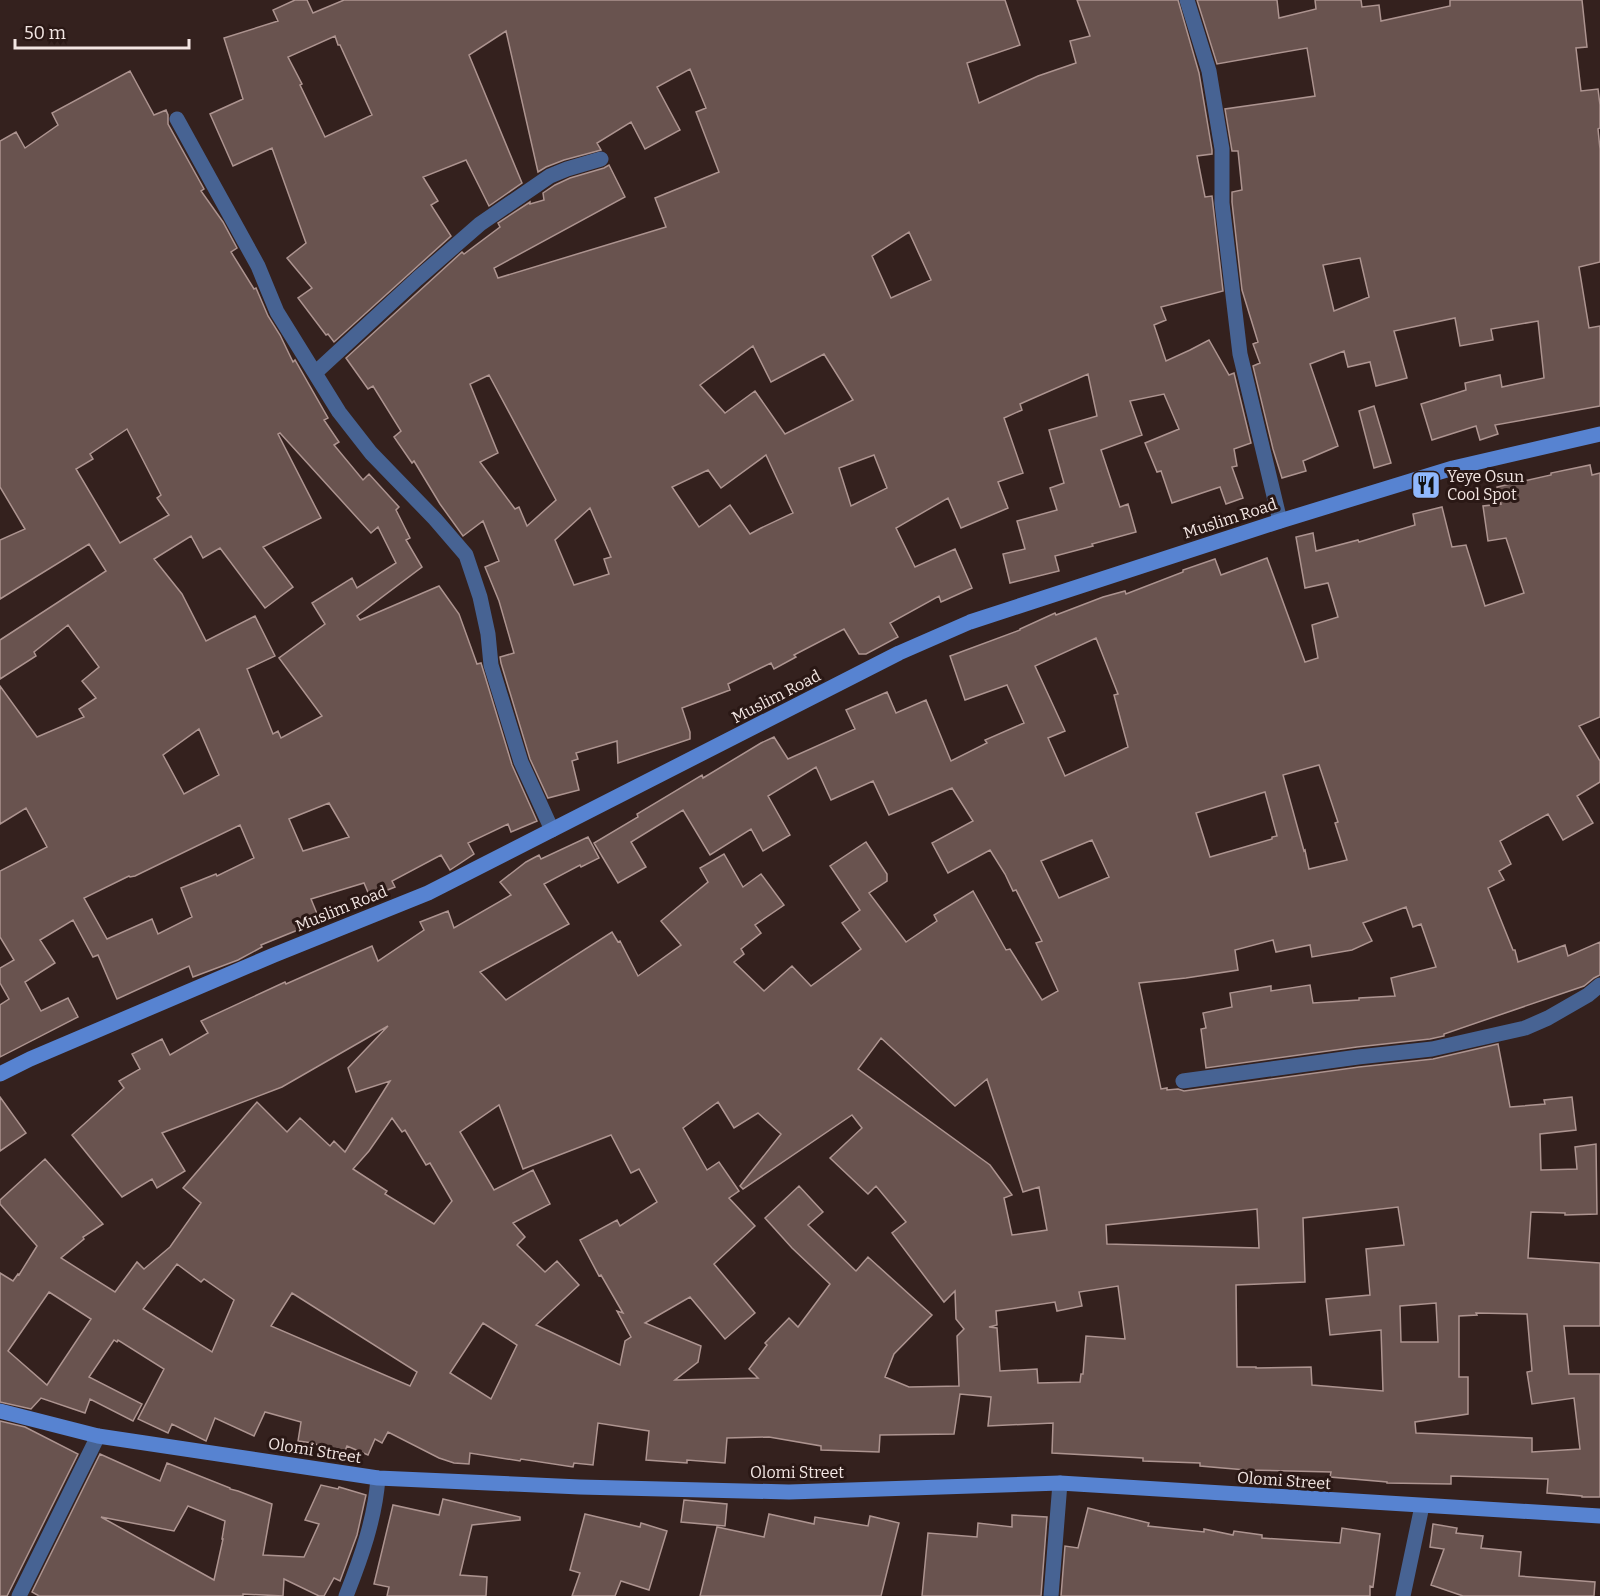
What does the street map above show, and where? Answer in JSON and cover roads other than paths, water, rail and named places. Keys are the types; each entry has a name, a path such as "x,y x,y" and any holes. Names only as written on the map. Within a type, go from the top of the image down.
{"street":[{"path":"1187,0 1209,71 1222,149 1222,203 1240,354 1280,521"},
{"path":"177,119 258,266 277,312 339,412 371,453 435,519 466,555 480,597 488,634 491,665 520,762 552,830"},
{"path":"315,374 480,224 550,176 601,159"},
{"name":"Muslim Road","path":"0,1074 30,1059 274,955 428,893 899,654 970,622 1280,521 1453,468 1600,434"},
{"path":"1183,1081 1432,1049 1525,1028 1548,1018 1588,995 1600,985"},
{"name":"Olomi Street","path":"0,1411 98,1436 378,1478 580,1487 789,1492 1060,1483 1600,1516"},
{"path":"19,1596 98,1436"},
{"path":"346,1596 364,1547 376,1500 378,1478"},
{"path":"1051,1596 1060,1483"},
{"path":"1403,1596 1422,1506"}],"place":[{"name":"Yeye Osun Cool Spot","path":"1426,485"}]}
